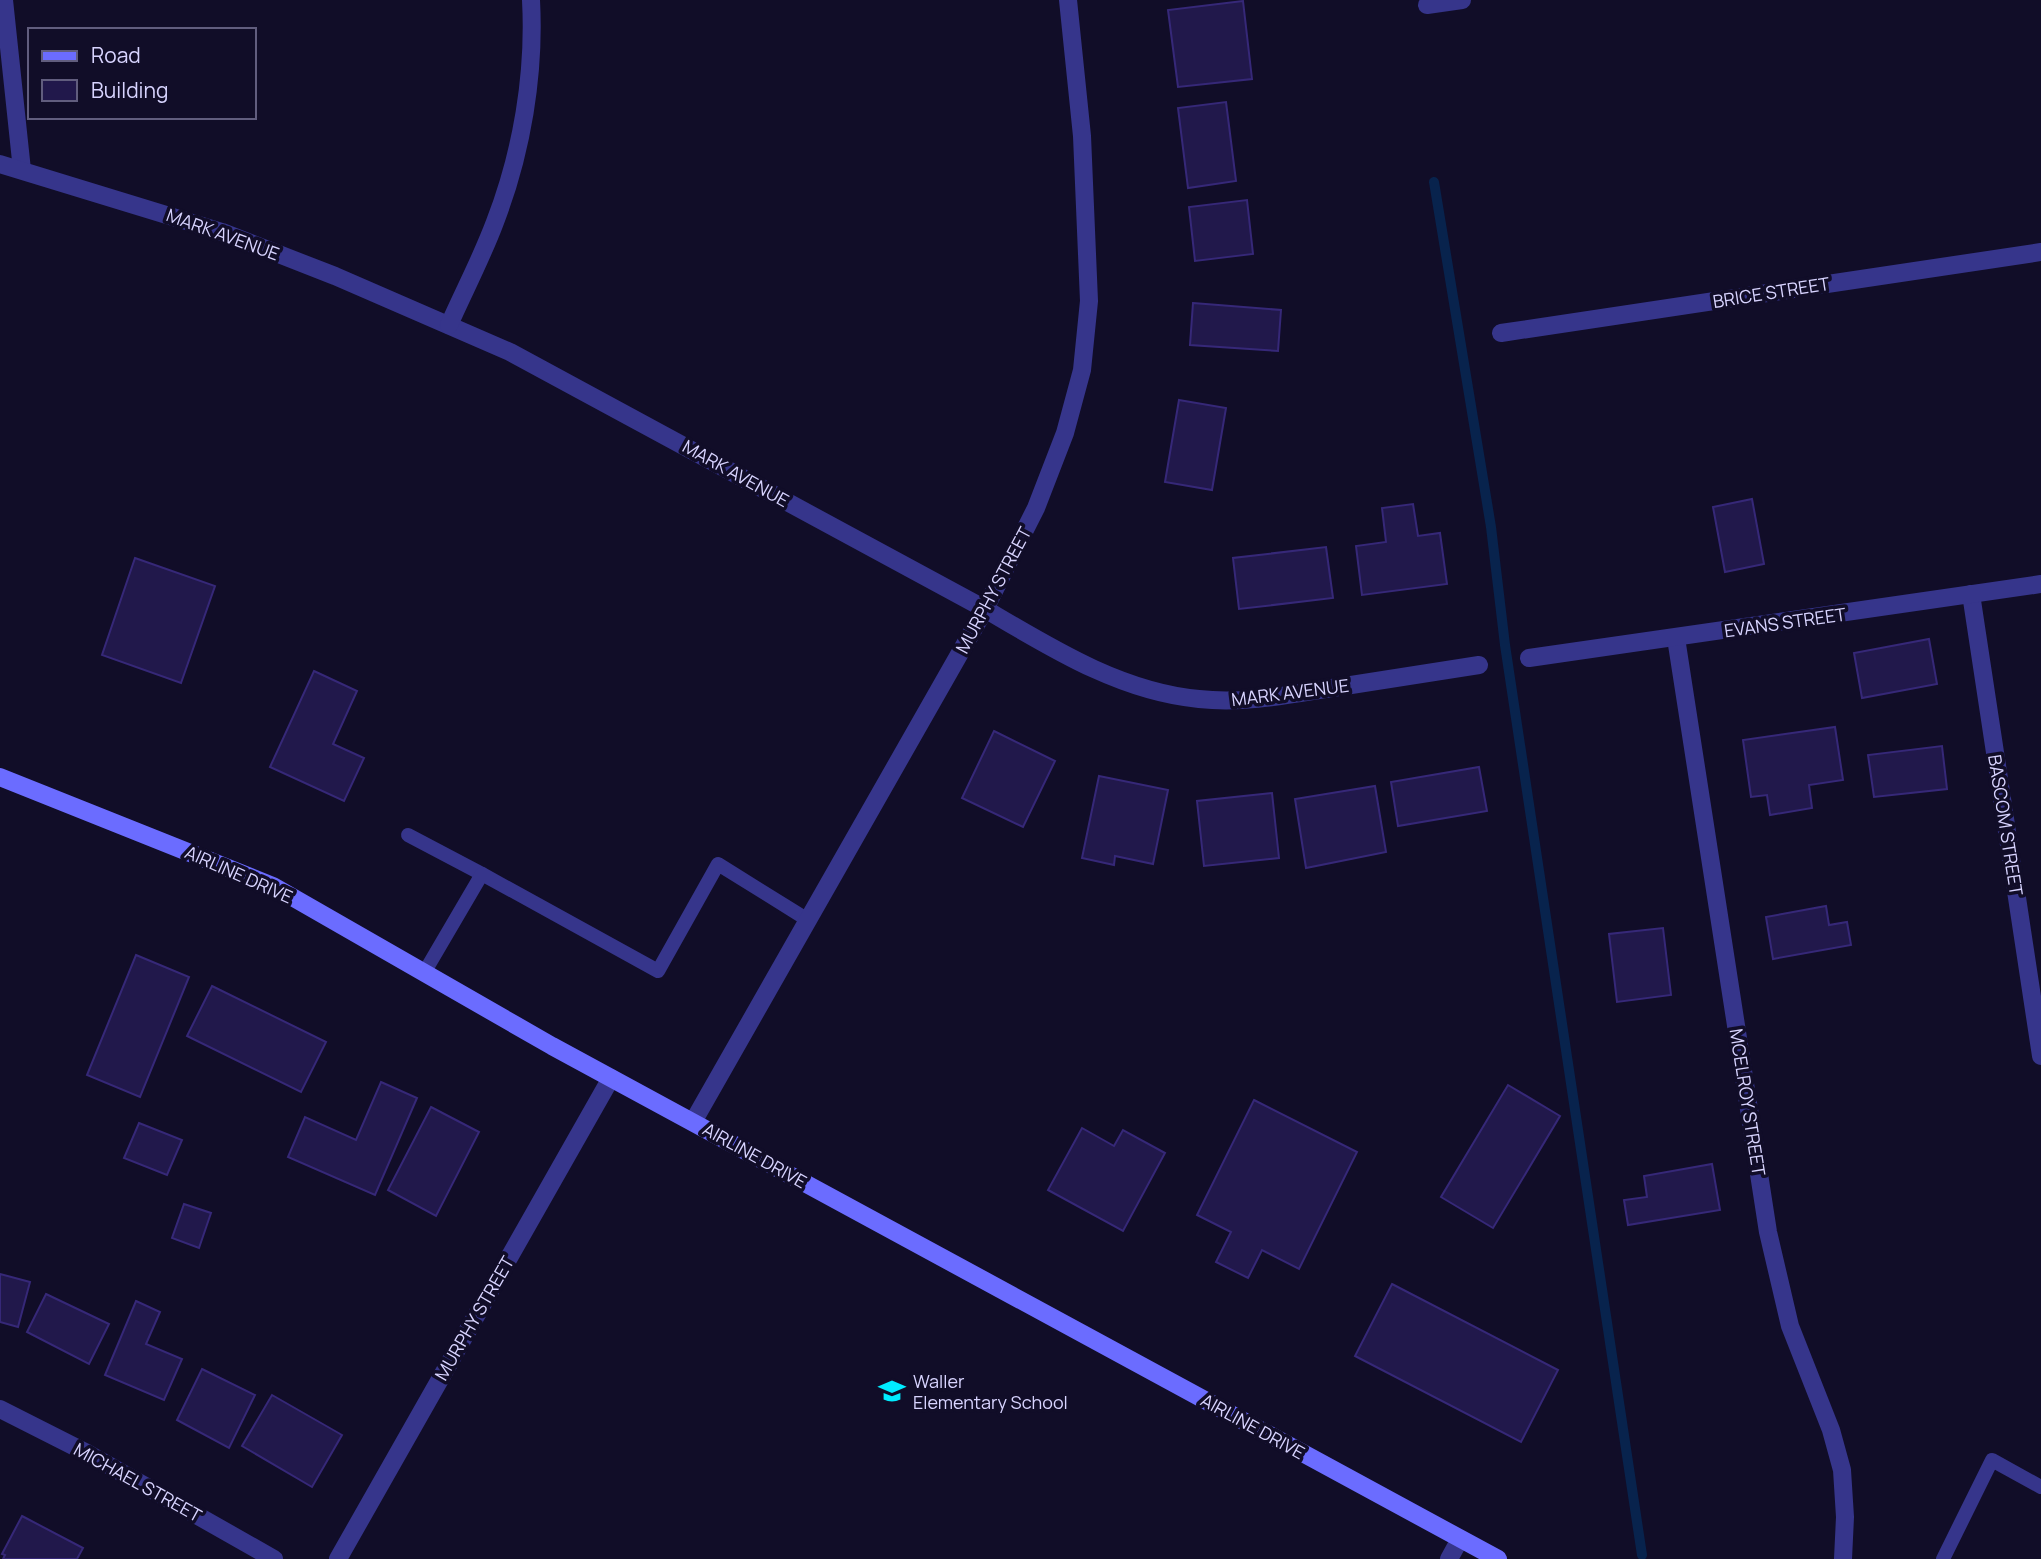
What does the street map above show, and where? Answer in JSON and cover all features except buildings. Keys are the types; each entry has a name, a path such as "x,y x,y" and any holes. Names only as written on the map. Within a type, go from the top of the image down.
{"main road":[{"name":"AIRLINE DRIVE","path":"0,777 273,886 611,1077 1498,1559"}],"street":[{"path":"4,0 22,170"},
{"path":"449,325 496,221 513,166 526,107 532,33 531,0"},
{"name":"MURPHY STREET","path":"693,1122 985,609 1037,508 1065,433 1082,370 1089,301 1088,222 1068,0"},
{"path":"1427,5 1462,0"},
{"name":"MARK AVENUE","path":"0,164 222,232 449,325 572,383 1090,668 1197,699 1267,698 1479,665"},
{"name":"BRICE STREET","path":"1501,333 2041,252"},
{"name":"EVANS STREET","path":"1528,658 2041,584"},
{"name":"BASCOM STREET","path":"1971,594 2041,1056"},
{"name":"MCELROY STREET","path":"1676,638 1768,1232 1790,1326 1831,1430 1842,1470 1845,1517 1843,1559"},
{"name":"MURPHY STREET","path":"338,1559 611,1077"},
{"name":"MICHAEL STREET","path":"0,1409 87,1452 274,1559"},
{"path":"1449,1559 1460,1539"}],"lane":[{"path":"408,835 658,971 718,864 808,920"},
{"path":"425,972 482,874"},
{"path":"1943,1559 1992,1460 2041,1487"}],"waterway":[{"path":"1434,182 1491,527 1505,645 1642,1555"}],"place":[{"name":"Waller Elementary School","path":"892,1391"}]}
